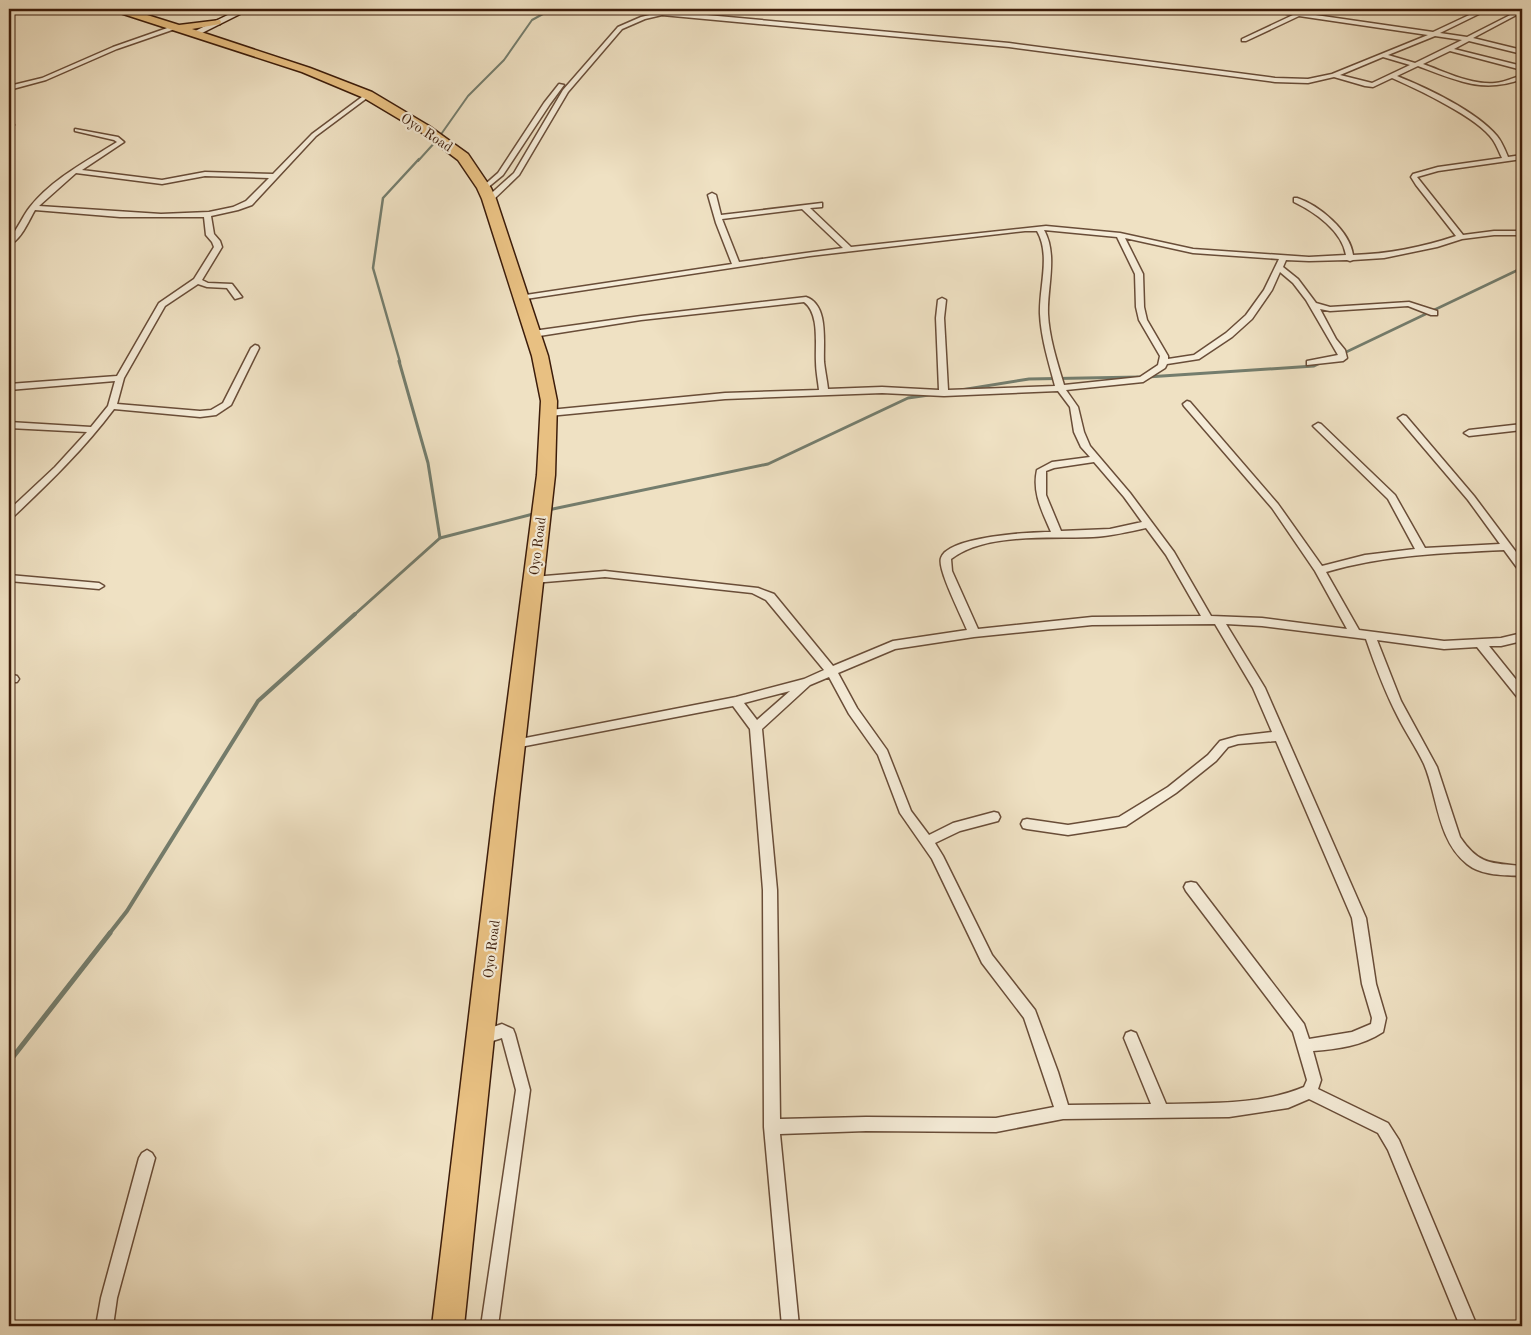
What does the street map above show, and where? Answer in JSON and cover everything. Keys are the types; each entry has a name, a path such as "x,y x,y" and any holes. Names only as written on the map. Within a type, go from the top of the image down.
{"highway":[{"name":"Oyo Road","path":"118,9 194,30 368,94 449,145 464,157 486,194 540,356 549,401 546,475 515,744 506,798 494,925 448,1326"}],"street":[{"path":"9,88 44,78 115,48 194,30 246,9"},
{"path":"609,29 629,18 652,12 680,9"},
{"path":"486,194 517,174 565,91 620,28 643,18 662,13 739,9"},
{"path":"1264,9 1465,40 1522,52"},
{"path":"1244,40 1310,9"},
{"path":"652,12 1009,45 1274,80 1308,80 1334,75 1432,35 1486,9"},
{"path":"1334,75 1373,85 1449,49 1522,10"},
{"path":"1465,40 1522,58"},
{"path":"1449,49 1522,68"},
{"path":"1381,55 1417,64 1483,86 1502,85 1522,76"},
{"path":"486,194 547,103 576,67"},
{"path":"1392,76 1428,91 1485,127 1496,139 1506,160"},
{"path":"33,208 68,213 176,216 207,214 239,208 248,203 314,135 368,94"},
{"path":"9,120 11,125 9,129"},
{"path":"9,243 19,232 33,208 75,171 121,142 116,138 77,130"},
{"path":"1461,237 1414,177 1421,172 1522,157"},
{"path":"75,171 162,182 205,174 275,176"},
{"path":"712,195 720,224 736,265"},
{"path":"1297,200 1321,215 1342,237 1350,250 1350,259"},
{"path":"719,217 819,205"},
{"path":"804,207 849,249"},
{"path":"9,515 58,469 94,430 112,406 120,378 162,305 198,281 218,247 216,241 210,235 207,214"},
{"path":"520,298 849,249 1039,228 1120,235 1193,250 1283,258 1350,259 1384,256 1437,245 1461,237 1522,233"},
{"path":"1039,228 1046,240 1047,273 1044,314 1058,382 1074,408 1079,432 1086,447 1170,554 1259,688 1359,918 1369,984 1379,1018 1378,1027 1368,1034 1352,1039 1304,1046"},
{"path":"548,413 715,397 824,391 882,390 944,393 1058,382 1126,382 1143,378 1162,366 1164,356 1143,320 1139,274 1120,235"},
{"path":"1164,362 1196,357 1229,335 1249,317 1268,290 1283,258"},
{"path":"1279,268 1288,272 1327,326 1333,340 1343,351 1344,356 1340,360 1310,363"},
{"path":"198,281 208,285 229,286 238,297"},
{"path":"533,334 650,317 806,299 814,304 816,311 824,391"},
{"path":"942,300 940,318 944,393"},
{"path":"1311,304 1330,309 1409,304 1434,313"},
{"path":"112,406 200,414 213,413 227,405 255,348"},
{"path":"9,387 120,378"},
{"path":"1187,404 1275,506 1320,570 1355,633"},
{"path":"1403,418 1471,498 1522,568"},
{"path":"9,425 94,430"},
{"path":"1318,426 1392,497 1422,552"},
{"path":"1469,433 1522,427"},
{"path":"1057,533 1039,491 1042,470 1052,465 1096,459"},
{"path":"974,633 947,571 946,558 950,552 959,546 974,542 1057,533 1110,532 1148,524"},
{"path":"1320,570 1339,564 1422,552 1507,547"},
{"path":"533,580 605,574 754,590 770,597 831,671 853,711 883,753 906,813 937,856 987,959 1030,1015 1051,1072 1063,1112"},
{"path":"9,578 100,586"},
{"path":"515,744 736,701 807,682 893,645 974,633 1092,621 1213,620 1262,622 1444,645 1480,644 1522,637"},
{"path":"1370,635 1385,678 1431,767 1449,832 1459,848 1472,861 1488,869 1522,871"},
{"path":"1480,644 1522,694"},
{"path":"756,728 807,682"},
{"path":"736,701 756,728 770,890 772,1127 790,1326"},
{"path":"1027,824 1068,830 1122,822 1172,790 1212,758 1224,744 1238,740 1281,736"},
{"path":"927,841 957,827 994,817"},
{"path":"772,1127 866,1124 996,1125 1063,1112 1229,1110 1288,1101 1309,1092 1314,1080 1298,1029 1191,886"},
{"path":"480,1038 502,1031 508,1034 523,1090 489,1326"},
{"path":"1131,1038 1162,1112"},
{"path":"1309,1092 1383,1128 1394,1145 1468,1326"},
{"path":"104,1326 109,1298 147,1158"}],"waterway":[{"path":"418,161 437,140 468,96 504,60 532,20 552,9"},
{"path":"400,362 373,268 383,198 419,159"},
{"path":"1342,354 1522,268"},
{"path":"399,361 428,463 440,538"},
{"path":"1147,377 1314,366 1322,362"},
{"path":"961,390 1029,379 1140,377"},
{"path":"548,510 768,464 908,398 929,395"},
{"path":"440,538 537,513"},
{"path":"354,615 440,538"},
{"path":"109,934 127,911 258,701 355,614"},
{"path":"9,1062 110,933"}]}
